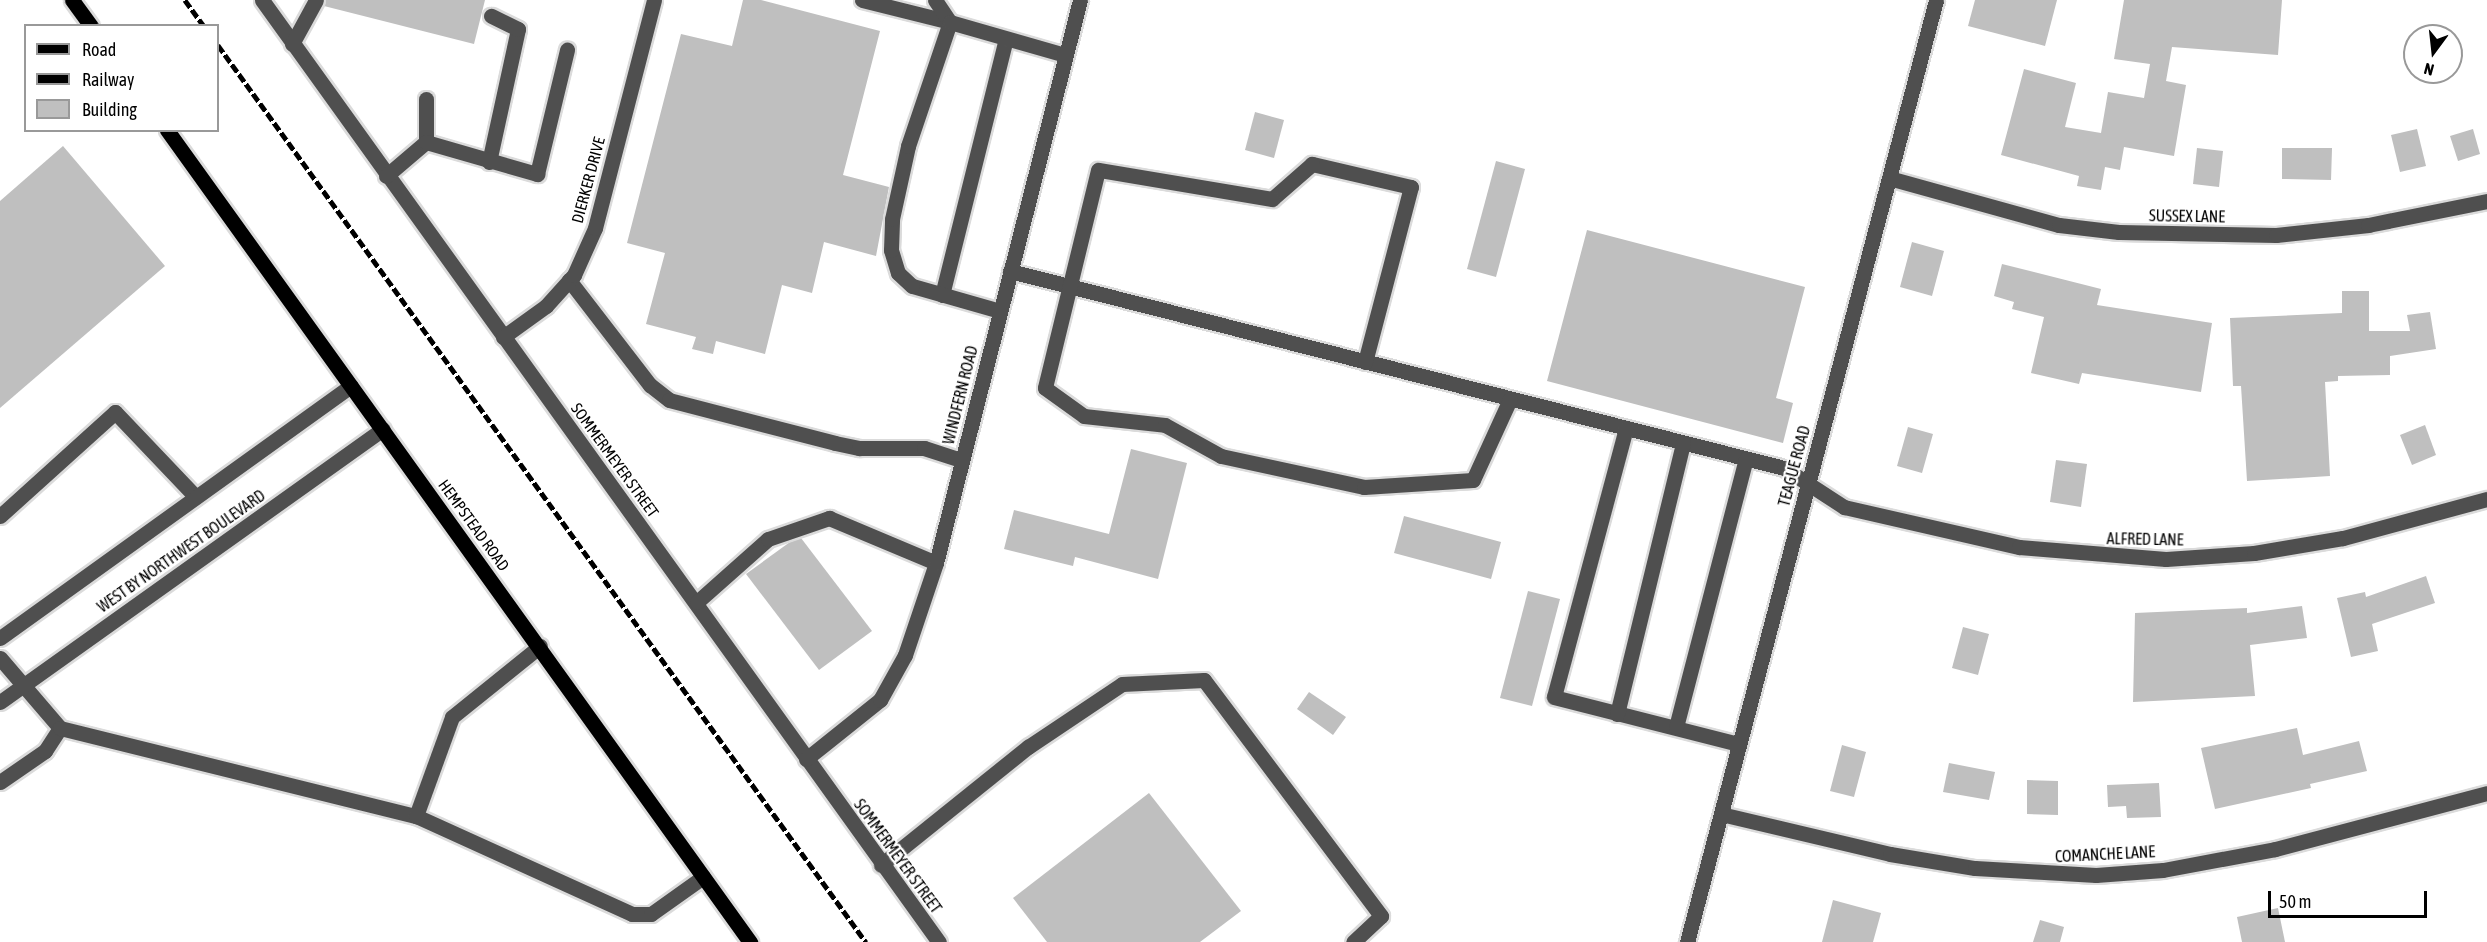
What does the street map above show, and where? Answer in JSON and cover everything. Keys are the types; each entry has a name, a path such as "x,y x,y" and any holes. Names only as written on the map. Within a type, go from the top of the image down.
{"main road":[{"path":"72,0 90,24"},
{"name":"HEMPSTEAD ROAD","path":"168,132 540,646 750,942"}],"street":[{"name":"SOMMERMEYER STREET","path":"262,0 386,176 696,602 881,865 939,942"},
{"path":"292,44 316,0"},
{"name":"DIERKER DRIVE","path":"503,337 546,306 569,280 595,228 654,0"},
{"path":"862,0 950,22 1065,56"},
{"path":"935,0 950,22"},
{"name":"WINDFERN ROAD","path":"806,759 880,700 905,655 936,563 1080,0"},
{"name":"TEAGUE ROAD","path":"1687,942 1936,0"},
{"path":"489,162 518,29 491,16"},
{"path":"950,22 908,146 892,219 891,250 898,273 912,286 1000,310"},
{"path":"942,295 1006,39"},
{"path":"426,142 537,174 567,50"},
{"path":"386,176 426,142 426,99"},
{"path":"1365,362 1411,187 1312,165 1272,200 1098,170 1044,388 1084,416 1165,424 1221,456 1364,487 1473,480 1510,399"},
{"name":"SUSSEX LANE","path":"1889,178 2059,225 2119,232 2276,235 2368,225 2487,201"},
{"name":"ALFRED LANE","path":"1010,271 1784,468 1844,507 2019,547 2166,559 2254,553 2343,538 2487,499"},
{"path":"569,280 650,385 669,400 843,445 924,448 962,460"},
{"name":"WEST BY NORTHWEST BOULEVARD","path":"0,638 351,386"},
{"path":"0,516 115,412 196,497"},
{"path":"1626,428 1554,697 1739,744"},
{"name":"WEST BY NORTHWEST BOULEVARD","path":"0,702 383,429"},
{"path":"1617,714 1683,443"},
{"path":"1676,727 1746,459"},
{"path":"696,602 768,539 829,518 936,563"},
{"path":"416,816 452,717 540,646"},
{"path":"0,658 60,728 416,816 632,914 651,914 703,877"},
{"path":"881,865 1028,747 1122,684 1204,680 1381,915 1353,942"},
{"path":"0,782 45,751 60,728"},
{"name":"COMANCHE LANE","path":"1721,814 1890,854 1954,865 2042,875 2096,875 2163,870 2275,849 2487,793"}],"building":[{"path":"326,0 485,0 474,44 324,6"},
{"path":"743,0 761,0 880,31 843,175 889,187 876,256 824,242 812,293 782,285 765,354 716,341 713,354 692,349 696,337 646,324 665,253 627,243 681,34 732,46"},
{"path":"1975,0 2057,0 2045,46 1968,26"},
{"path":"2124,0 2282,0 2278,55 2172,47 2166,81 2186,85 2174,156 2124,147 2120,170 2105,167 2101,190 2077,186 2079,176 2001,155 2024,69 2076,83 2065,127 2101,133 2108,92 2144,98 2150,64 2114,59"},
{"path":"1255,112 1284,120 1274,158 1245,150"},
{"path":"2417,129 2426,166 2400,172 2391,135"},
{"path":"2473,129 2480,154 2458,161 2450,136"},
{"path":"63,146 165,266 0,408 0,201"},
{"path":"2197,148 2223,151 2219,187 2193,184"},
{"path":"2282,148 2332,148 2331,180 2282,179"},
{"path":"1496,161 1525,169 1496,277 1467,269"},
{"path":"1587,230 1805,287 1776,398 1793,403 1783,443 1547,381"},
{"path":"1912,242 1944,251 1932,296 1900,287"},
{"path":"2002,264 2101,289 2097,305 2212,323 2201,392 2082,373 2079,384 2031,373 2044,317 2012,309 2014,302 1994,296"},
{"path":"2342,291 2369,291 2369,331 2410,331 2407,315 2430,312 2436,349 2390,356 2390,375 2338,376 2338,381 2325,382 2330,476 2247,481 2241,386 2233,386 2230,318 2342,313"},
{"path":"2425,425 2436,455 2412,465 2400,435"},
{"path":"1908,427 1933,434 1922,473 1897,466"},
{"path":"1131,449 1187,463 1158,579 1075,557 1073,566 1004,549 1014,510 1109,534"},
{"path":"2056,460 2087,464 2081,507 2050,502"},
{"path":"1404,516 1501,542 1491,579 1394,553"},
{"path":"801,538 872,631 819,670 746,574 790,542"},
{"path":"2426,576 2435,603 2372,624 2378,651 2351,657 2337,598 2365,592 2366,597"},
{"path":"1528,591 1560,599 1532,706 1500,698"},
{"path":"2302,606 2307,638 2250,645 2255,696 2133,702 2135,613 2247,608 2247,613"},
{"path":"1963,627 1989,634 1978,675 1952,668"},
{"path":"1309,692 1346,717 1333,735 1297,709"},
{"path":"2297,728 2303,755 2359,741 2367,771 2310,784 2311,788 2215,809 2201,748"},
{"path":"1842,745 1866,752 1854,797 1830,791"},
{"path":"1949,763 1995,772 1989,800 1943,792"},
{"path":"2027,780 2058,781 2058,815 2027,814"},
{"path":"2159,783 2161,817 2127,818 2126,806 2108,807 2107,785"},
{"path":"1149,793 1241,911 1200,942 1047,942 1013,898"},
{"path":"1833,900 1881,913 1873,942 1822,942"},
{"path":"2278,908 2285,942 2242,942 2237,917"},
{"path":"2040,920 2064,927 2060,942 2033,942"}],"railway":[{"path":"185,0 203,24"},
{"path":"219,46 866,942"}]}
